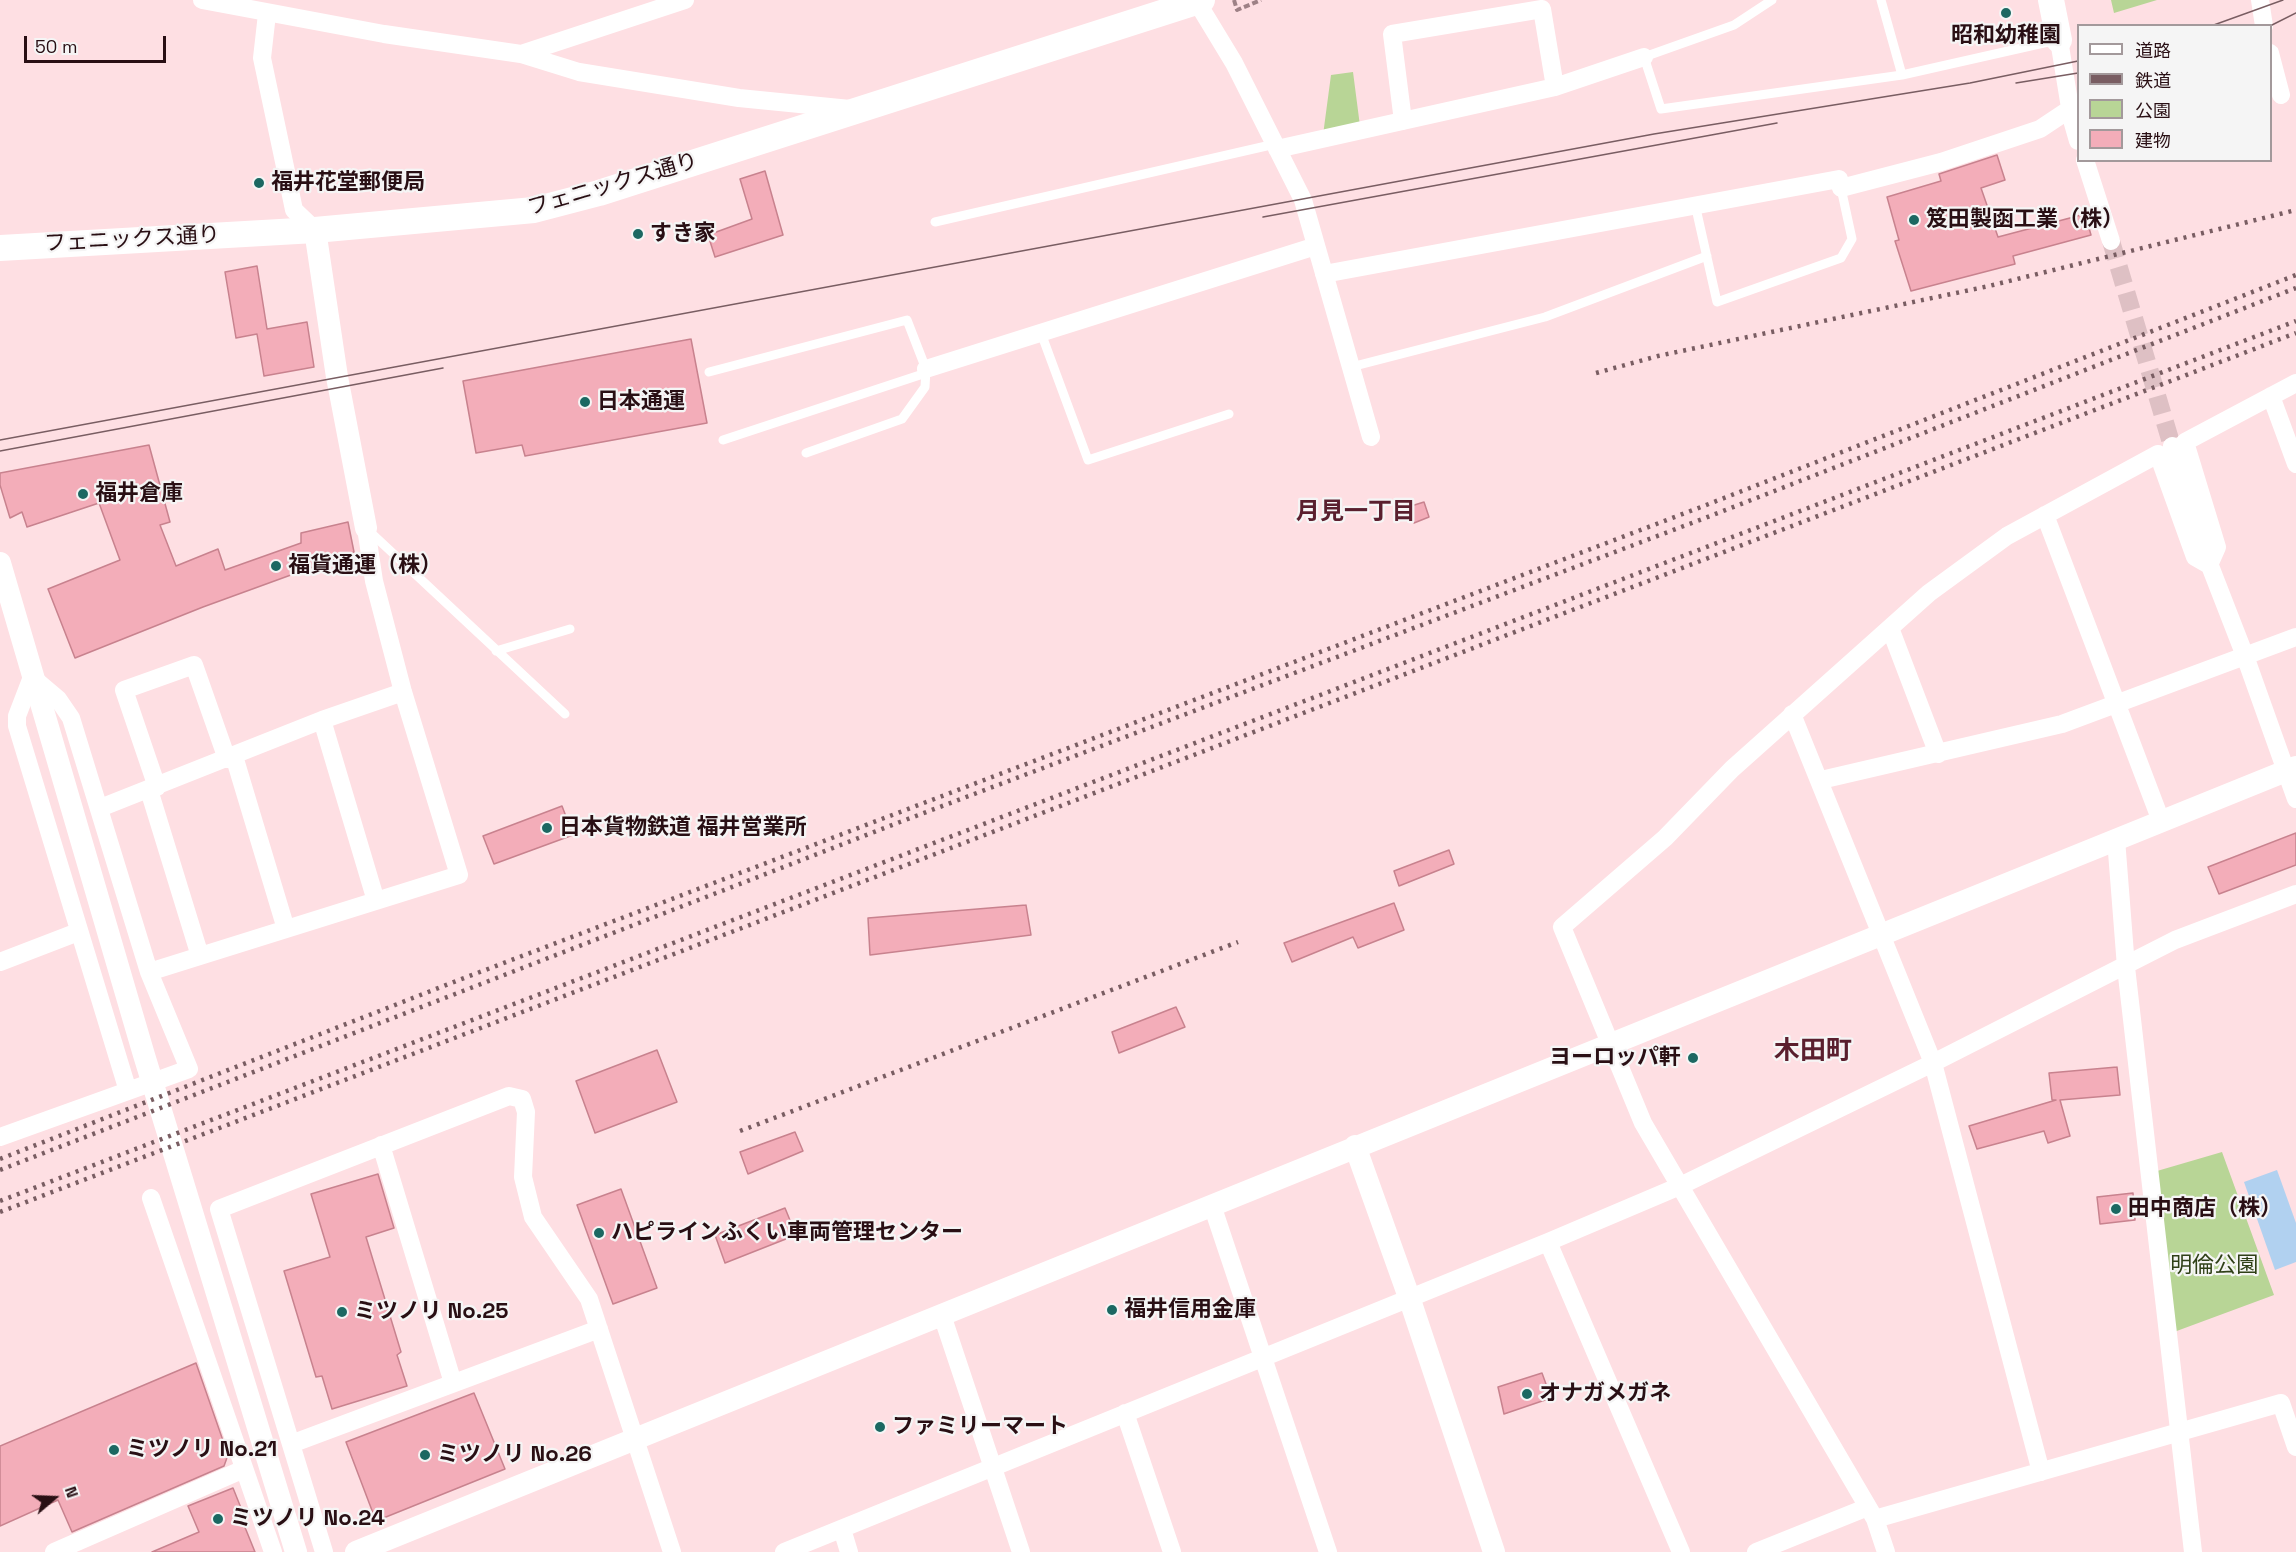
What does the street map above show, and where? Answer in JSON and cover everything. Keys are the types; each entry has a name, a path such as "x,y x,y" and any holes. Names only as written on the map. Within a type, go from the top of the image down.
{"main road":[{"path":"2051,0 2059,39"},
{"name":"フェニックス通り","path":"0,248 315,230 534,210 599,193 1200,1"}],"street":[{"path":"202,0 267,14 521,54 557,67 591,74 739,98 858,110"},
{"path":"521,54 685,0"},
{"path":"2260,0 2264,24"},
{"path":"1200,1 1303,200 1371,437"},
{"path":"1403,121 1392,34 1542,9 1555,87"},
{"path":"149,972 459,875 403,692 374,581 337,377 315,230 294,210 262,58 267,14"},
{"path":"2059,39 2077,128"},
{"path":"2272,56 2283,95"},
{"path":"1276,146 1403,121 1555,87 1644,57"},
{"path":"1324,274 1839,179 1841,188 1941,162 2040,129 2074,109"},
{"path":"2086,162 2111,241"},
{"path":"926,371 1316,246"},
{"path":"2209,565 2217,547 2184,442 2296,383"},
{"path":"2271,396 2296,464"},
{"path":"2172,446 2209,565 2290,769 2296,799"},
{"path":"1886,1552 1871,1513 1643,1123 1562,927 1665,838 1732,769 1929,593 2007,536 2158,454 2195,557 2209,565"},
{"path":"2045,515 2161,821"},
{"path":"0,563 76,826 296,1552"},
{"path":"1890,628 1938,754"},
{"path":"1821,780 2062,724 2296,637"},
{"path":"200,956 124,690 194,665 230,757 286,929"},
{"path":"0,1137 189,1069 149,972 69,712 58,699 32,678"},
{"path":"32,678 17,716 17,726 128,1091"},
{"path":"100,808 322,720 403,692"},
{"path":"1792,714 1821,780 1879,934 1933,1064 2041,1472"},
{"path":"322,720 376,901"},
{"path":"356,1552 2290,769"},
{"path":"2116,839 2126,967 2177,1431 2193,1552"},
{"path":"784,1552 1548,1242 1680,1186 1933,1064 2175,940 2296,894"},
{"path":"0,962 78,932"},
{"path":"324,1552 219,1209 509,1096 522,1100 526,1112 523,1177 530,1207 541,1230 589,1299 672,1552"},
{"path":"381,1145 453,1383"},
{"path":"1355,1146 1409,1297 1494,1552"},
{"path":"151,1198 273,1552"},
{"path":"1212,1204 1265,1356 1328,1552"},
{"path":"1548,1242 1681,1552"},
{"path":"942,1315 1021,1552"},
{"path":"291,1444 599,1329"},
{"path":"1756,1552 1871,1513 2041,1472 2177,1431 2281,1403 2296,1447"},
{"path":"1125,1413 1172,1552"},
{"path":"54,1552 244,1469"},
{"path":"842,1528 849,1552"}],"lane":[{"path":"1772,0 1734,25 1644,57 1661,109 1902,75 2059,39"},
{"path":"1881,0 1902,75"},
{"path":"935,222 1276,146"},
{"path":"1695,204 1717,302 1841,258 1852,239 1841,188"},
{"path":"1351,367 1545,317 1707,256"},
{"path":"709,372 907,320 926,371 925,387 902,419 806,453"},
{"path":"1041,333 1088,460 1229,414"},
{"path":"723,440 926,371"},
{"path":"366,528 565,714"},
{"path":"496,651 570,629"}],"path":[{"path":"1234,0 1237,10 1261,0"}],"green space":[{"path":"2111,0 2157,0 2114,13"},
{"path":"1353,72 1360,126 1323,135 1331,75"},
{"name":"明倫公園","path":"2222,1152 2274,1295 2174,1332 2157,1171"}],"water":[{"path":"2277,1170 2296,1223 2296,1262 2275,1270 2244,1182"}],"building":[{"name":"笈田製函工業（株）","path":"1997,155 2005,180 1981,188 1998,237 2085,214 2091,235 2013,256 2015,264 1911,291 1895,241 1899,240 1887,197 1941,181 1939,174"},
{"path":"765,171 783,235 715,257 708,235 752,219 740,179"},
{"path":"257,266 267,329 307,322 314,367 264,376 257,334 236,338 225,272"},
{"name":"日本通運","path":"691,339 707,423 525,456 522,445 476,453 463,381"},
{"path":"149,445 170,522 160,525 176,566 218,549 225,570 301,543 301,533 348,522 354,552 203,607 75,658 48,589 120,560 99,503 27,527 22,512 10,518 0,485 0,473"},
{"path":"1424,502 1429,517 1414,523 1408,507"},
{"path":"562,806 573,835 494,864 483,836"},
{"path":"2296,833 2296,865 2219,894 2208,867"},
{"path":"1449,850 1454,864 1399,886 1394,871"},
{"path":"1394,903 1404,930 1358,948 1353,937 1292,962 1284,943"},
{"path":"1026,905 1031,935 870,955 868,918"},
{"path":"1176,1007 1185,1027 1119,1053 1112,1032"},
{"path":"657,1050 677,1102 595,1133 576,1081"},
{"path":"2117,1067 2120,1095 2060,1100 2070,1136 2048,1143 2044,1131 1977,1149 1969,1126 2056,1100 2052,1100 2049,1073"},
{"path":"795,1132 803,1151 748,1174 740,1152"},
{"name":"ミツノリ No.25","path":"378,1174 394,1228 366,1237 401,1352 397,1355 407,1386 332,1409 322,1376 316,1377 284,1271 330,1257 311,1194"},
{"path":"621,1189 657,1288 613,1304 577,1205"},
{"name":"田中商店（株）","path":"2133,1193 2135,1220 2100,1224 2097,1197"},
{"path":"785,1208 796,1235 725,1263 715,1235"},
{"name":"ミツノリ No.21","path":"196,1363 228,1455 224,1466 72,1532 58,1500 0,1526 0,1446"},
{"path":"1542,1373 1551,1398 1504,1414 1498,1387"},
{"name":"ミツノリ No.26","path":"474,1393 505,1469 376,1521 346,1442"},
{"name":"ミツノリ No.24","path":"233,1488 245,1518 242,1520 255,1552 152,1552 199,1532 188,1506"}],"tunnel":[{"path":"2111,241 2172,446"}],"tram line":[{"path":"2217,24 2283,0"},
{"path":"2272,25 2296,13"},
{"path":"0,440 1654,134 1970,83 2077,61"},
{"path":"2016,83 2077,73"},
{"path":"1263,217 1777,123"},
{"path":"0,451 443,368"}],"railway":[{"path":"1596,373 1658,356 1989,286 2296,210"},
{"path":"0,1159 459,980 1701,507 2296,275"},
{"path":"0,1170 900,822 1705,518 2296,288"},
{"path":"0,1201 2296,321"},
{"path":"0,1212 2296,333"},
{"path":"740,1131 1238,942"}],"place":[{"name":"昭和幼稚園","path":"2006,13"},
{"name":"福井花堂郵便局","path":"259,183"},
{"name":"笈田製函工業（株）","path":"1914,220"},
{"name":"すき家","path":"638,234"},
{"name":"日本通運","path":"585,402"},
{"name":"福井倉庫","path":"83,494"},
{"name":"福貨通運（株）","path":"276,566"},
{"name":"日本貨物鉄道 福井営業所","path":"547,828"},
{"name":"ヨーロッパ軒","path":"1693,1058"},
{"name":"田中商店（株）","path":"2116,1209"},
{"name":"ハピラインふくい車両管理センター","path":"599,1233"},
{"name":"福井信用金庫","path":"1112,1310"},
{"name":"ミツノリ No.25","path":"342,1312"},
{"name":"オナガメガネ","path":"1527,1394"},
{"name":"ファミリーマート","path":"880,1427"},
{"name":"ミツノリ No.21","path":"114,1450"},
{"name":"ミツノリ No.26","path":"425,1455"},
{"name":"ミツノリ No.24","path":"218,1519"}],"district":[{"name":"月見一丁目","path":"1356,512"},
{"name":"木田町","path":"1813,1052"}]}
